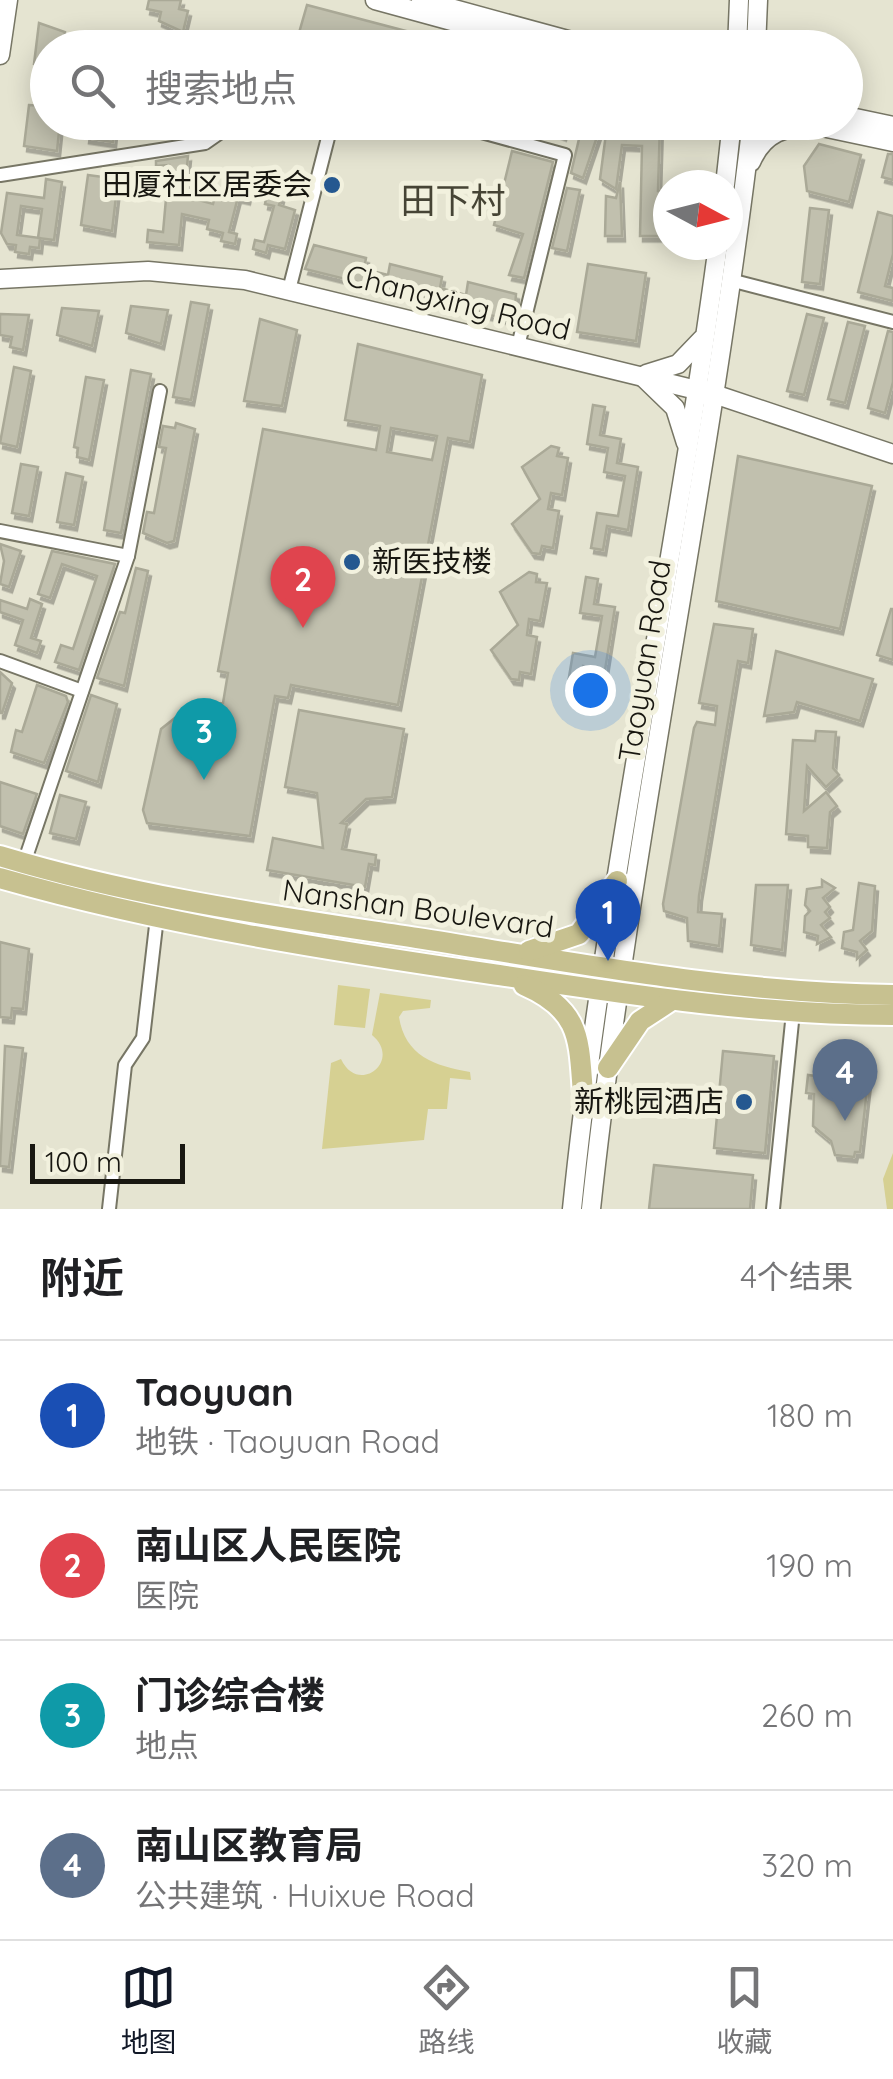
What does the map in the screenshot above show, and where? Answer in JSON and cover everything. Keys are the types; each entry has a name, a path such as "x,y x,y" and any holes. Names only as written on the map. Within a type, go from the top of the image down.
{"main road":[{"path":"0,56 8,0"},
{"path":"375,0 484,30"},
{"path":"422,0 531,30"},
{"path":"737,30 739,0"},
{"path":"757,30 758,0"},
{"path":"863,120 893,126"},
{"path":"863,136 893,142"},
{"path":"724,140 728,160"},
{"path":"727,170 730,140"},
{"name":"Taoyuan Road","path":"572,1209 584,1105 614,969 708,392 734,281 750,140"},
{"path":"746,176 766,140"},
{"name":"Taoyuan Road","path":"614,969 617,881 688,451 708,392 707,328 716,260"},
{"name":"Changxing Road","path":"0,279 172,272 288,290 708,392 893,454"},
{"path":"688,451 675,408 641,376 685,360 707,328"},
{"name":"Nanshan Boulevard","path":"0,856 207,908 788,992 893,994"},
{"name":"Nanshan Boulevard","path":"0,878 251,937 504,976 672,1000 793,1012 893,1015"},
{"path":"507,953 548,947 579,934 603,907 617,881"},
{"path":"504,976 545,994 568,1013 576,1032 584,1105"},
{"name":"Taoyuan Road","path":"591,1209 608,1068 610,991"},
{"path":"608,1068 640,1022 672,1000"}],"street":[{"path":"0,175 209,140"},
{"path":"288,290 327,140"},
{"path":"512,140 565,154 518,346"},
{"path":"734,281 893,322"},
{"path":"24,863 128,556 160,391"},
{"path":"0,531 128,556"},
{"path":"0,661 82,690"},
{"path":"109,1209 125,1064 144,1038 158,917"},
{"path":"773,1209 793,1012"}],"shaded area":[{"path":"338,985 370,989 365,1028 334,1025"},
{"path":"380,993 431,1000 430,1008 403,1011 399,1017 402,1030 424,1057 470,1072 471,1080 450,1078 447,1109 428,1109 424,1140 322,1149 331,1063 341,1059 357,1075 366,1075 380,1064 383,1055 372,1035"},
{"path":"893,1153 893,1209 887,1209 883,1179"}],"building":[{"path":"149,0 181,0 179,9 188,11 183,30 159,21 161,12 147,9"},
{"path":"307,5 402,30 300,30"},
{"path":"39,23 59,30 38,30"},
{"path":"30,105 30,140 58,140 57,151 24,146"},
{"path":"579,140 596,140 583,178 571,173"},
{"path":"605,140 659,140 659,170 653,170 653,236 640,236 642,146 622,145 616,189 600,179"},
{"path":"819,144 861,155 849,202 807,191 804,166"},
{"path":"512,151 553,162 524,278 509,275 523,234 494,225"},
{"path":"888,154 893,154 893,180 882,177"},
{"path":"188,156 184,196 213,204 217,189 234,193 236,185 249,189 247,199 238,197 229,232 237,234 235,244 221,241 223,233 207,229 209,220 182,214 179,245 147,242 148,230 163,232 169,165 156,166 156,161"},
{"path":"88,175 118,179 112,231 81,225"},
{"path":"46,179 62,182 54,240 40,238 39,248 30,247 29,254 15,252 16,245 7,244 1,233 7,193 44,198","holes":["21,206 42,209 38,238 17,235"]},
{"path":"620,182 622,236 605,236 606,196 616,198"},
{"path":"567,188 580,190 567,251 552,248"},
{"path":"267,194 281,197 279,205 295,210 285,249 268,245 266,253 253,249 255,240 264,242 274,206 265,204"},
{"path":"810,208 829,210 820,284 802,282"},
{"path":"878,212 893,216 893,254 885,286 893,288 893,301 858,292"},
{"path":"314,245 366,258 364,269 388,275 390,264 442,277 440,288 466,295 468,282 516,294 514,321 305,269"},
{"path":"588,264 646,273 636,341 577,332"},
{"path":"191,302 209,305 191,400 173,397"},
{"path":"131,306 168,310 161,344 126,333"},
{"path":"62,308 99,311 92,346 57,335"},
{"path":"0,314 29,315 23,350 10,347 12,337 0,335"},
{"path":"807,314 824,318 804,395 787,391"},
{"path":"260,319 297,330 282,406 244,401"},
{"path":"848,322 865,326 845,403 828,399"},
{"path":"888,331 893,332 893,382 885,413 868,408"},
{"path":"358,344 482,375 470,442 448,438 398,705 291,685 288,698 275,696 250,836 147,823 143,810 161,729 190,706 223,703 228,673 218,671 263,429 376,450 380,426 345,420","holes":["391,428 437,436 432,460 387,452"]},
{"path":"14,367 31,371 17,447 0,443"},
{"path":"131,370 151,374 121,533 104,530"},
{"path":"86,377 104,380 89,460 77,457 78,448 74,447"},
{"path":"593,405 605,407 600,435 621,439 617,463 638,467 628,530 607,526 603,550 591,548 597,513 618,516 625,476 604,472 608,448 587,444"},
{"path":"176,423 195,429 174,541 167,543 143,533 147,512 154,513 166,448 159,447 163,426 175,428"},
{"path":"551,446 559,448 557,456 568,458 562,495 551,493 548,509 559,511 553,548 542,546 540,554 532,553 512,524 540,499 522,467"},
{"path":"738,456 872,486 840,629 716,601"},
{"path":"21,464 38,467 29,516 12,513"},
{"path":"66,473 83,477 74,525 57,522"},
{"path":"0,544 21,551 9,587 0,584 4,561"},
{"path":"52,551 115,564 79,670 55,662 61,645 73,649 97,576 62,564 50,598 38,594"},
{"path":"136,568 148,571 124,686 97,678 120,612 125,613"},
{"path":"529,572 537,574 536,582 547,583 540,621 529,619 527,635 537,637 531,674 520,672 519,680 511,679 491,650 518,625 500,592"},
{"path":"586,577 598,579 594,604 615,607 605,670 583,666 579,691 567,689 573,653 595,657 602,616 580,613"},
{"path":"30,599 42,604 31,638 41,641 37,653 15,645 23,620 0,612 0,600 27,609"},
{"path":"893,609 893,660 877,655"},
{"path":"714,624 753,629 748,663 738,661 699,896 698,912 722,914 719,946 688,941 687,918 664,911 663,904 694,728 697,722 715,725 717,706 699,703"},
{"path":"776,651 873,679 860,721 797,702 794,712 764,716"},
{"path":"0,672 12,683 2,713 0,713"},
{"path":"37,685 66,696 68,702 44,763 11,752 16,730 22,732"},
{"path":"91,695 117,704 98,782 66,771"},
{"path":"299,710 404,729 392,797 366,799 341,823 347,824 342,849 376,855 375,865 369,864 365,887 267,870 273,838 323,848 317,793 285,787"},
{"path":"816,731 836,732 833,768 839,775 826,787 807,766 804,811 826,792 837,806 830,812 827,848 808,847 808,836 786,834 793,740 815,741"},
{"path":"0,782 37,794 23,834 0,826"},
{"path":"60,795 86,802 76,839 50,833"},
{"path":"822,880 835,888 823,898 830,907 825,912 830,918 821,925 831,937 817,944 818,936 804,932 805,916 810,911 805,905 807,889 822,887"},
{"path":"859,883 875,886 872,931 860,941 867,950 857,959 857,952 842,948 844,932 853,930"},
{"path":"756,885 788,885 782,950 751,945"},
{"path":"0,942 29,949 23,1009 12,1008 11,1018 0,1017"},
{"path":"5,1046 23,1048 9,1167 0,1166"},
{"name":"新桃园酒店","path":"723,1051 774,1056 765,1153 714,1148"},
{"path":"817,1072 868,1081 860,1152 855,1152 854,1157 835,1155 831,1141 813,1126 814,1094 806,1093 808,1075 816,1076"},
{"path":"654,1165 753,1175 750,1209 649,1209"}],"place":[{"name":"田厦社区居委会","path":"332,185"},
{"name":"新医技楼","path":"352,562"},
{"name":"南山区人民医院","path":"303,628"},
{"name":"门诊综合楼","path":"204,780"},
{"name":"Taoyuan","path":"608,961"},
{"name":"新桃园酒店","path":"744,1102"},
{"name":"南山区教育局","path":"845,1121"}],"district":[{"name":"田下村","path":"453,201"}]}
